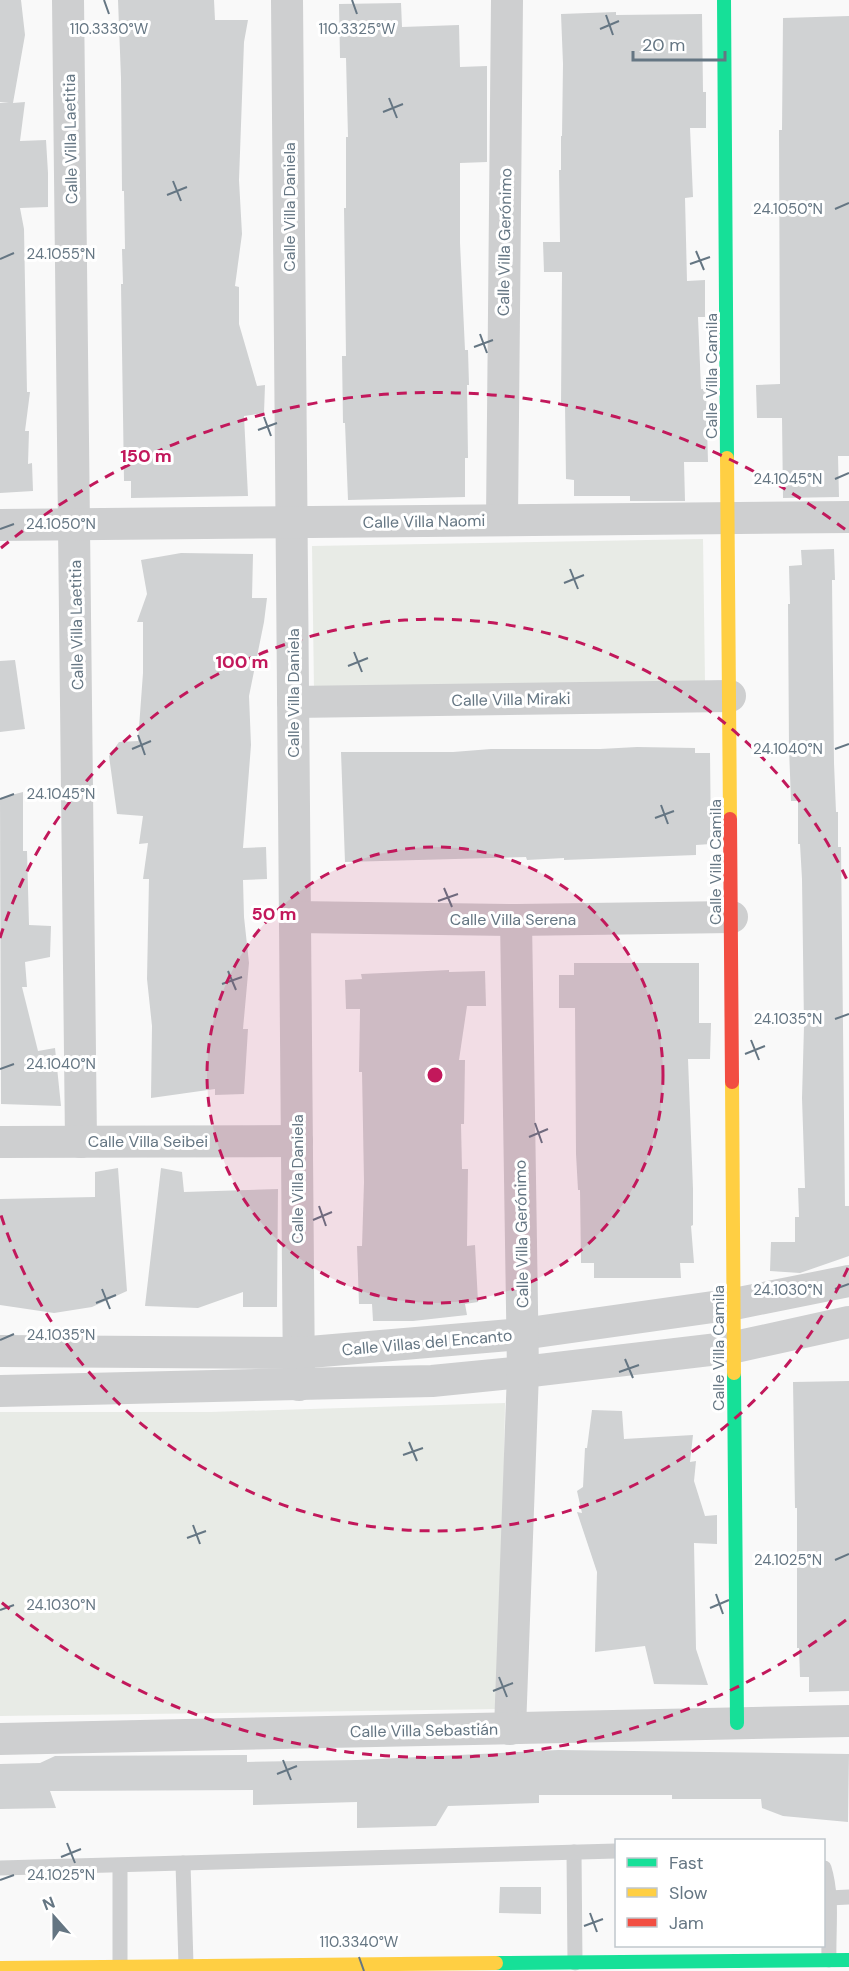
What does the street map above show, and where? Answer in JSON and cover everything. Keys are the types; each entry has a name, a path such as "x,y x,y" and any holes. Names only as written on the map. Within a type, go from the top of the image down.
{"street":[{"name":"Calle Villa Laetitia","path":"68,0 81,1142"},
{"name":"Calle Villa Daniela","path":"287,0 298,1385"},
{"name":"Calle Villa Gerónimo","path":"502,520 507,0"},
{"name":"Calle Villa Camila","path":"724,0 738,1724"},
{"name":"Calle Villa Naomi","path":"0,525 849,517"},
{"name":"Calle Villa Miraki","path":"293,702 730,696"},
{"name":"Calle Villa Serena","path":"295,917 516,920 732,917"},
{"name":"Calle Villa Gerónimo","path":"510,1729 523,1372 516,920"},
{"name":"Calle Villa Seibei","path":"0,1142 297,1141"},
{"name":"Calle Villas del Encanto","path":"0,1351 298,1353 522,1334 734,1304 849,1281"},
{"name":"Calle Villas del Encanto","path":"0,1391 432,1381 735,1347 849,1322"},
{"name":"Calle Villa Sebastián","path":"0,1739 849,1721"},
{"path":"0,1968 849,1960"}],"lane":[{"path":"0,1868 615,1851"},
{"path":"574,1852 575,1963"},
{"path":"183,1863 186,1965"},
{"path":"120,1866 120,1967"},
{"path":"825,1872 829,1898 829,1960"},
{"path":"829,1898 849,1898"}],"shaded area":[{"path":"703,539 705,682 314,690 312,546"},
{"path":"505,1403 500,1709 0,1716 0,1412 211,1412"}],"building":[{"path":"0,0 21,0 25,35 13,103 25,102 20,141 46,140 48,207 20,208 24,229 27,392 30,392 25,431 29,431 28,464 32,463 33,491 0,493 0,103 9,103 0,102"},
{"path":"118,0 214,0 215,20 248,20 244,42 239,180 242,234 235,286 239,287 239,324 257,386 265,385 264,413 244,416 248,496 131,498 131,481 124,481 121,284 123,284 122,249 125,249"},
{"path":"401,3 402,27 459,25 460,67 487,66 487,162 460,163 460,243 469,385 467,385 468,458 465,458 465,497 348,500 342,356 346,356 344,208 346,208 346,137 348,137 346,58 340,58 339,4"},
{"path":"616,12 616,15 702,14 706,128 690,128 693,197 685,198 687,281 705,280 705,317 698,317 701,389 706,389 708,462 684,462 685,501 630,501 630,496 574,496 574,480 566,479 565,405 561,405 562,272 544,272 543,242 560,242 559,170 561,170 563,64 561,14"},
{"path":"849,16 849,456 838,456 839,497 783,498 782,418 757,418 756,385 780,384 779,130 782,130 783,18"},
{"path":"834,549 835,580 832,580 834,763 838,847 841,847 845,1206 849,1206 849,1256 800,1273 770,1271 771,1242 795,1242 795,1217 799,1217 798,1188 805,1188 802,1098 804,1026 802,879 800,844 798,844 798,801 791,801 789,566 802,565 801,550"},
{"path":"181,553 253,554 252,598 267,598 249,696 251,745 243,848 266,847 267,879 243,880 249,963 243,1029 248,1029 244,1094 215,1095 215,1089 151,1098 152,1026 147,979 149,879 143,879 148,843 139,844 143,816 117,814 109,756 119,742 138,741 143,673 143,622 137,622 147,594 141,560"},
{"path":"15,660 25,729 0,732 0,661"},
{"path":"695,748 695,753 710,753 711,844 696,845 696,855 564,860 564,858 527,860 526,857 345,862 341,752 453,752 491,749"},
{"path":"23,792 23,851 27,851 29,925 51,926 50,957 25,962 27,987 22,987 38,1051 55,1048 61,1106 1,1104 0,798"},
{"path":"574,963 699,963 699,1023 711,1023 710,1059 688,1059 693,1189 693,1225 691,1226 694,1263 680,1263 681,1278 594,1278 594,1263 581,1263 580,1190 578,1190 576,1154 575,1008 559,1008 559,975 574,975"},
{"path":"449,970 449,972 485,971 486,1006 467,1006 459,1060 465,1060 464,1124 461,1124 462,1169 468,1169 467,1246 475,1245 478,1302 465,1304 467,1315 413,1321 373,1321 372,1304 359,1304 357,1246 362,1246 364,1182 362,1072 359,1072 360,1009 346,1009 345,980 362,979 361,974"},
{"path":"118,1168 127,1291 92,1307 54,1313 0,1305 0,1199 95,1197 95,1172"},
{"path":"161,1168 182,1172 184,1192 278,1189 277,1307 243,1307 243,1292 198,1308 145,1306"},
{"path":"849,1381 849,1691 809,1692 809,1677 800,1677 799,1648 797,1648 797,1508 795,1508 793,1382"},
{"path":"592,1410 622,1411 624,1439 693,1435 690,1462 696,1461 694,1481 705,1516 717,1515 717,1544 694,1543 696,1649 708,1685 654,1684 645,1646 595,1652 597,1572 577,1512 582,1513 577,1491 583,1487 585,1448 587,1448"},
{"path":"558,1750 849,1754 848,1822 783,1816 762,1808 761,1799 672,1799 672,1795 539,1795 539,1803 448,1806 436,1826 357,1828 357,1802 253,1805 253,1790 50,1791 56,1808 0,1809 0,1764 40,1763 55,1756 247,1755 247,1762 357,1760"},
{"path":"500,1887 541,1887 541,1914 499,1913"}],"traffic: fast":[{"path":"724,0 727,458"},
{"path":"734,1373 737,1723"},
{"path":"496,1963 849,1960"}],"traffic: slow":[{"path":"727,458 730,819"},
{"path":"732,1082 734,1373"},
{"path":"0,1968 496,1963"}],"traffic: jam":[{"path":"730,819 732,1082"}]}
